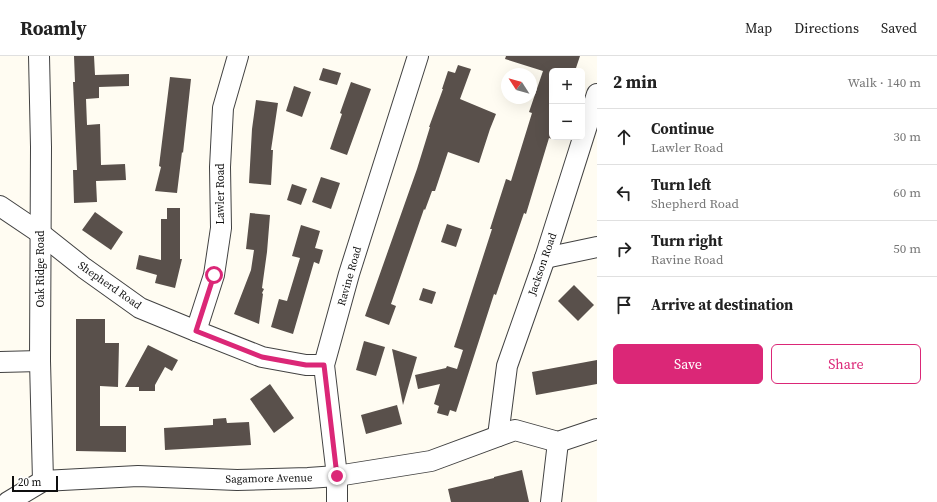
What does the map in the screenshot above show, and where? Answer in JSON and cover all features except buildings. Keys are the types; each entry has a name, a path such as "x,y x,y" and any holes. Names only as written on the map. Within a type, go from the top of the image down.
{"street":[{"name":"Oak Ridge Road","path":"39,56 41,147 40,361 43,481"},
{"name":"Lawler Road","path":"196,331 214,275 221,228 220,167 223,108 238,56"},
{"name":"Ravine Road","path":"337,502 337,476 324,365 351,267 418,56"},
{"name":"Jackson Road","path":"498,436 507,366 545,258 597,94"},
{"name":"Shepherd Road","path":"0,206 40,233 84,268 140,308 262,357 306,365 324,365"},
{"path":"545,258 597,247"},
{"path":"0,362 40,361"},
{"path":"551,502 558,442 597,429"},
{"name":"Sagamore Avenue","path":"8,502 43,481 138,476 237,480 337,476 431,461 515,430 558,442"}],"route":[{"path":"214,275 196,331 262,357 306,365 324,365 337,476"}]}
